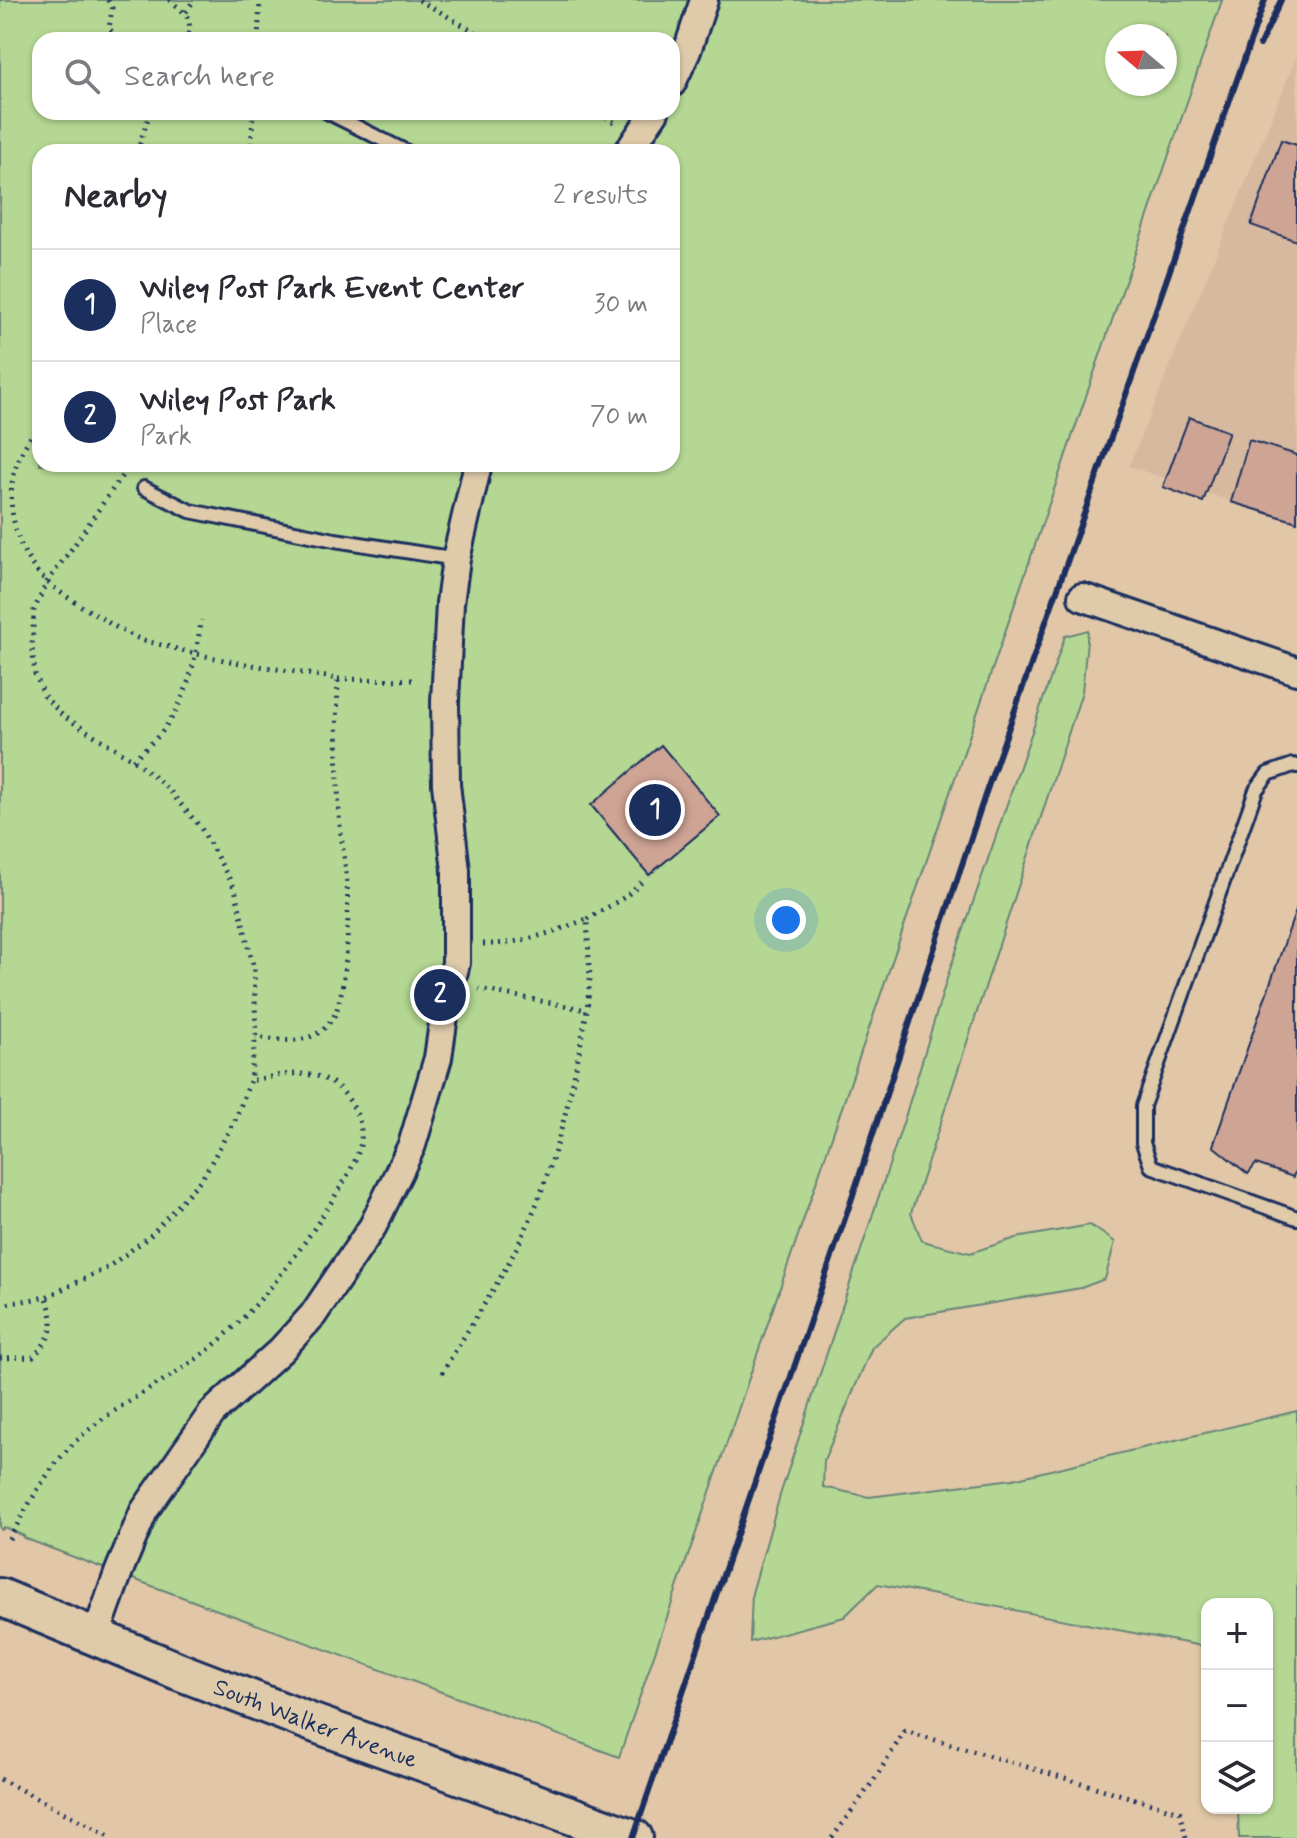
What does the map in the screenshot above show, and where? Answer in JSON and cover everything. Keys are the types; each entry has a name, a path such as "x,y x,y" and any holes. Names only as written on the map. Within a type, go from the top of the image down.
{"main road":[{"name":"South Walker Avenue","path":"0,1597 95,1638 313,1723 634,1838"}],"street":[{"path":"680,66 704,0"},
{"path":"633,144 650,120"},
{"path":"95,1638 144,1511 212,1413 281,1350 313,1315 373,1226 412,1145 438,1058 456,963 456,871 446,784 446,678 456,559 476,472"},
{"path":"1082,597 1297,671"}],"lane":[{"path":"343,120 391,144"},
{"path":"144,488 190,511 335,540 456,559"},
{"path":"1297,766 1268,774 1256,790 1143,1106 1143,1143 1151,1166 1297,1218"}],"path":[{"path":"108,0 112,8 109,29 113,32"},
{"path":"169,0 186,12 189,32"},
{"path":"186,12 194,0"},
{"path":"258,32 260,0"},
{"path":"419,0 475,32"},
{"path":"140,144 147,120"},
{"path":"251,144 253,120"},
{"path":"32,434 16,462 10,508 18,539 32,568 61,594 136,638 196,655 338,679 446,678"},
{"path":"0,1305 46,1297 107,1268 150,1236 203,1177 235,1120 250,1081 256,1037 254,969 235,889 201,828 168,789 133,760 63,716 45,697 35,674 32,647 34,610 47,582 125,472"},
{"path":"133,760 160,733 176,711 190,677 201,620"},
{"path":"256,1037 283,1041 303,1039 321,1031 335,1015 344,978 348,919 336,754 338,679"},
{"path":"475,944 504,945 546,935 587,919 625,897 644,880"},
{"path":"442,1373 507,1266 537,1203 559,1142 587,1010 590,979 587,919"},
{"path":"475,987 482,991 587,1010"},
{"path":"9,1539 52,1467 77,1440 108,1414 213,1346 254,1306 305,1245 348,1175 360,1145 360,1122 351,1101 335,1084 311,1075 289,1073 250,1081"},
{"path":"0,1358 33,1357 44,1346 53,1328 46,1297"},
{"path":"832,1838 905,1731 1180,1812 1186,1838"},
{"path":"0,1779 113,1838"}],"shaded area":[{"path":"1297,56 1297,524 1129,466"}],"green space":[{"path":"0,0 1222,0 619,1757 92,1564 4,1527 2,1530 0,1528"},
{"path":"1088,630 1082,692 911,1213 922,1241 970,1253 1016,1238 1090,1225 1115,1242 1105,1279 1081,1288 905,1318 872,1347 824,1460 823,1487 869,1497 1013,1479 1297,1411 1297,1838 1239,1838 1238,1814 1273,1814 1273,1598 1201,1598 1201,1646 878,1584 844,1617 750,1642 752,1593 781,1492 905,1117 949,972 1065,636"}],"building":[{"path":"1281,140 1297,145 1297,241 1251,225"},
{"path":"1189,417 1229,432 1203,502 1163,487"},
{"path":"1249,440 1297,455 1297,522 1231,502"},
{"path":"661,745 720,816 649,875 591,805"},
{"path":"1297,907 1297,1167 1293,1177 1256,1164 1248,1174 1213,1146"}],"railway":[{"path":"633,1838 851,1201 985,795 1265,0"},
{"path":"1260,45 1281,0"}],"place":[{"name":"Wiley Post Park Event Center","path":"655,810"},
{"name":"Wiley Post Park","path":"440,995"}]}
